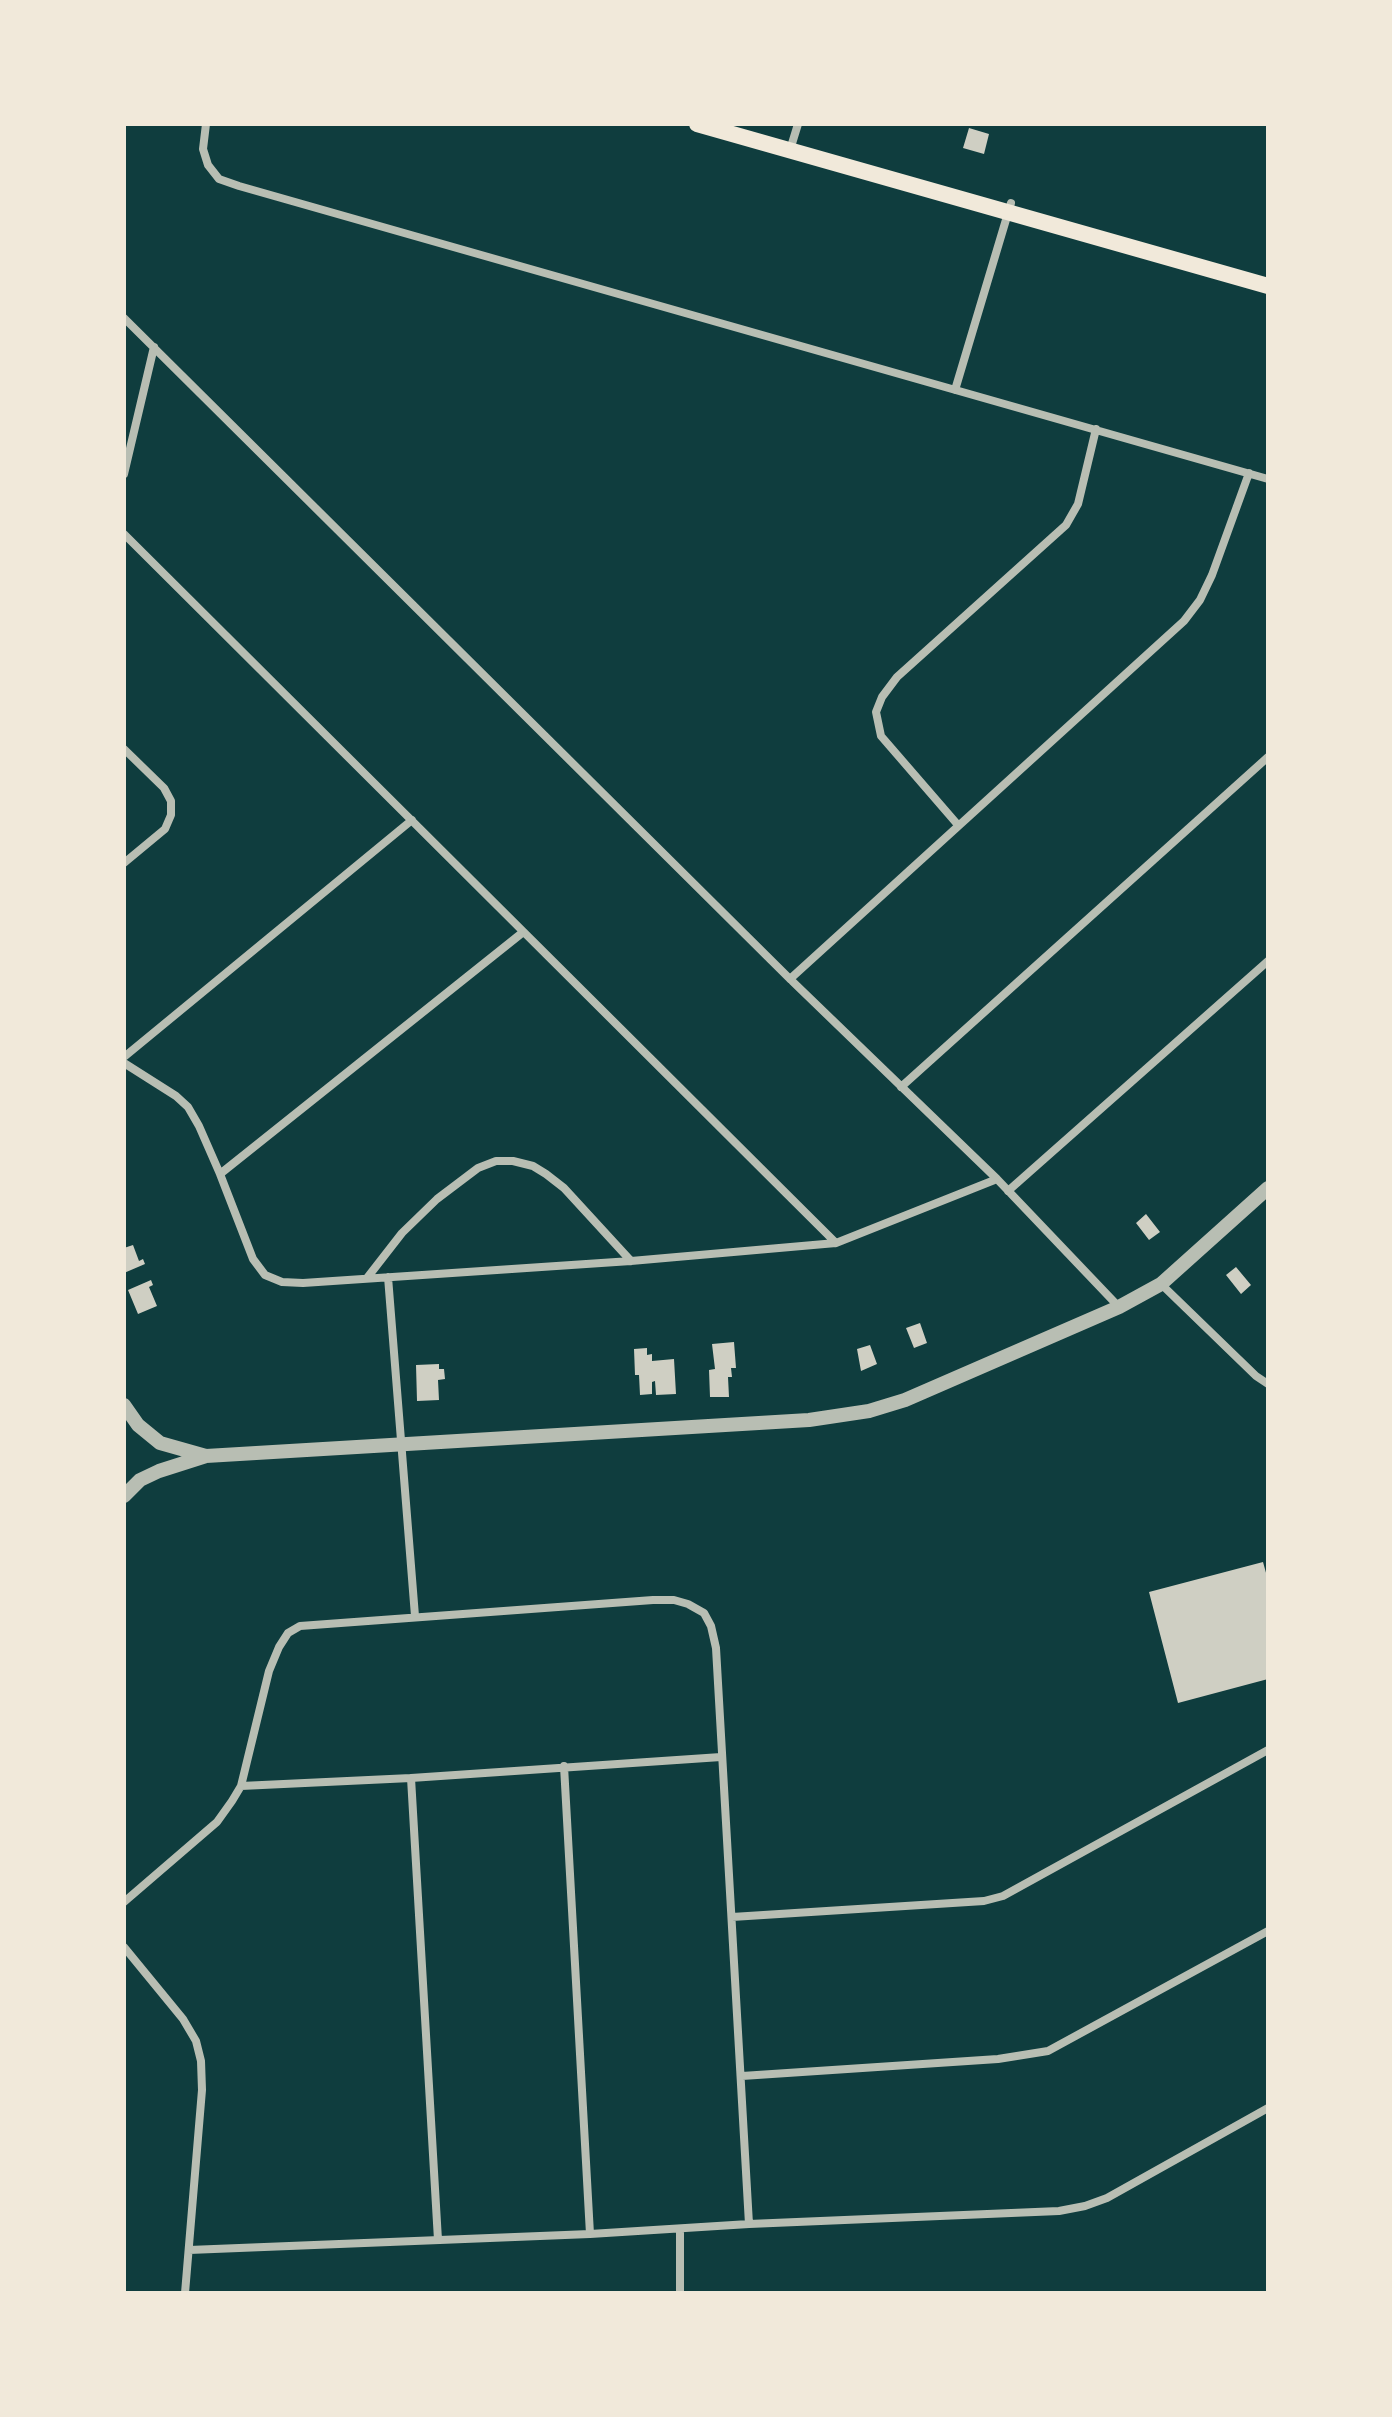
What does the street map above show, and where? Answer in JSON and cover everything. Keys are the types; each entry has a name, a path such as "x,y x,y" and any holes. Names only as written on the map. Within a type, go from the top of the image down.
{"main road":[{"path":"697,124 794,138"},
{"path":"735,124 794,138 1268,286"},
{"path":"1009,207 1268,277"}],"street":[{"path":"206,124 203,149 208,165 219,179 1268,479"},
{"path":"955,390 1009,207"},
{"path":"124,318 790,979 997,1179 1119,1307"},
{"path":"124,474 154,347"},
{"path":"958,825 881,736 876,712 882,697 897,677 1066,525 1078,504 1096,429"},
{"path":"790,979 1184,621 1200,600 1212,575 1249,473"},
{"path":"124,534 836,1243"},
{"path":"124,749 164,788 171,801 171,815 165,829 124,863"},
{"path":"901,1087 1268,757"},
{"path":"124,1057 412,820"},
{"path":"220,1174 522,933"},
{"path":"1008,1191 1268,961"},
{"path":"124,1063 188,1107 220,1174 253,1259 265,1275 282,1282 631,1261 836,1243 997,1179"},
{"path":"367,1278 402,1233 437,1199 478,1168 496,1161 533,1166 546,1174 564,1188 631,1261"},
{"path":"124,1496 140,1480 206,1456 841,1417 905,1400 1119,1307 1161,1284 1268,1188"},
{"path":"388,1277 415,1616"},
{"path":"1161,1284 1268,1384"},
{"path":"124,1405 138,1425 160,1443 206,1456"},
{"path":"124,1902 217,1822 241,1786 269,1671 288,1633 300,1626 653,1600 688,1604 704,1613 711,1626 716,1648 749,2224"},
{"path":"732,1917 984,1901 1003,1896 1268,1750"},
{"path":"241,1786 721,1757"},
{"path":"564,1766 590,2234"},
{"path":"411,1778 438,2240"},
{"path":"742,2076 998,2059 1048,2051 1268,1931"},
{"path":"124,1947 183,2019 196,2041 201,2061 202,2090 185,2293"},
{"path":"189,2250 1014,2215 1085,2206 1107,2198 1268,2108"},
{"path":"680,2230 680,2293"}],"building":[{"path":"969,128 989,134 984,154 963,148"},
{"path":"1146,1214 1160,1232 1149,1240 1136,1223"},
{"path":"133,1245 139,1261 143,1259 145,1264 124,1273 124,1248"},
{"path":"1236,1267 1251,1285 1241,1294 1226,1275"},
{"path":"151,1280 153,1285 149,1287 157,1306 138,1314 128,1290"},
{"path":"920,1323 927,1343 914,1348 906,1328"},
{"path":"734,1342 736,1368 731,1368 732,1377 728,1377 729,1397 710,1397 709,1370 715,1369 712,1344"},
{"path":"870,1345 877,1364 861,1371 857,1349"},
{"path":"647,1348 647,1355 652,1354 652,1361 674,1359 676,1394 656,1395 655,1381 652,1382 652,1394 640,1395 634,1349"},
{"path":"439,1364 439,1369 444,1369 445,1379 438,1380 439,1400 417,1401 416,1365"},
{"path":"1263,1562 1268,1580 1268,1679 1178,1703 1149,1592"}]}
